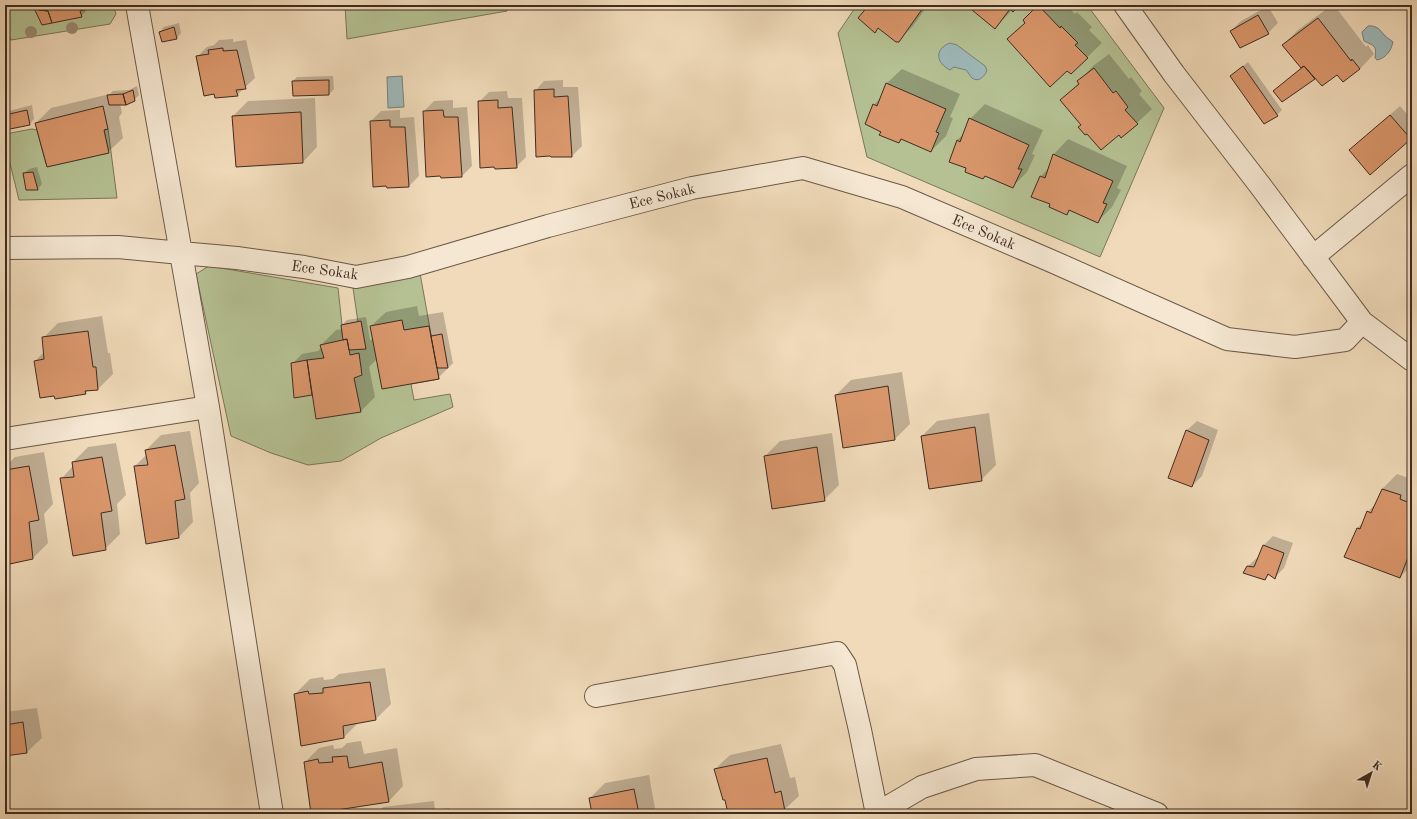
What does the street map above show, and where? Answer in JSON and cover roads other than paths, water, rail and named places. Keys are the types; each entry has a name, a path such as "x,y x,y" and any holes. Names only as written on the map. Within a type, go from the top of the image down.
{"street":[{"path":"137,5 208,407 272,814"},
{"path":"1125,5 1174,74 1362,322 1412,360"},
{"name":"Ece Sokak","path":"5,248 118,247 237,258 297,266 356,277 408,267 548,226 692,188 803,168 902,197 1227,338 1294,347 1345,340 1362,322"},
{"path":"1313,257 1412,175"},
{"path":"5,439 208,407"},
{"path":"596,696 837,654 845,665 860,730 876,814 922,787 976,769 1036,765 1156,814"}],"water":[{"path":"1368,26 1378,28 1393,42 1388,54 1383,58 1377,60 1375,58 1376,51 1374,46 1364,41 1362,32"},
{"path":"950,43 957,45 985,66 987,70 985,74 977,80 972,78 966,70 954,67 950,70 945,67 940,60 939,52"},
{"path":"402,76 404,107 388,108 387,77"}]}
